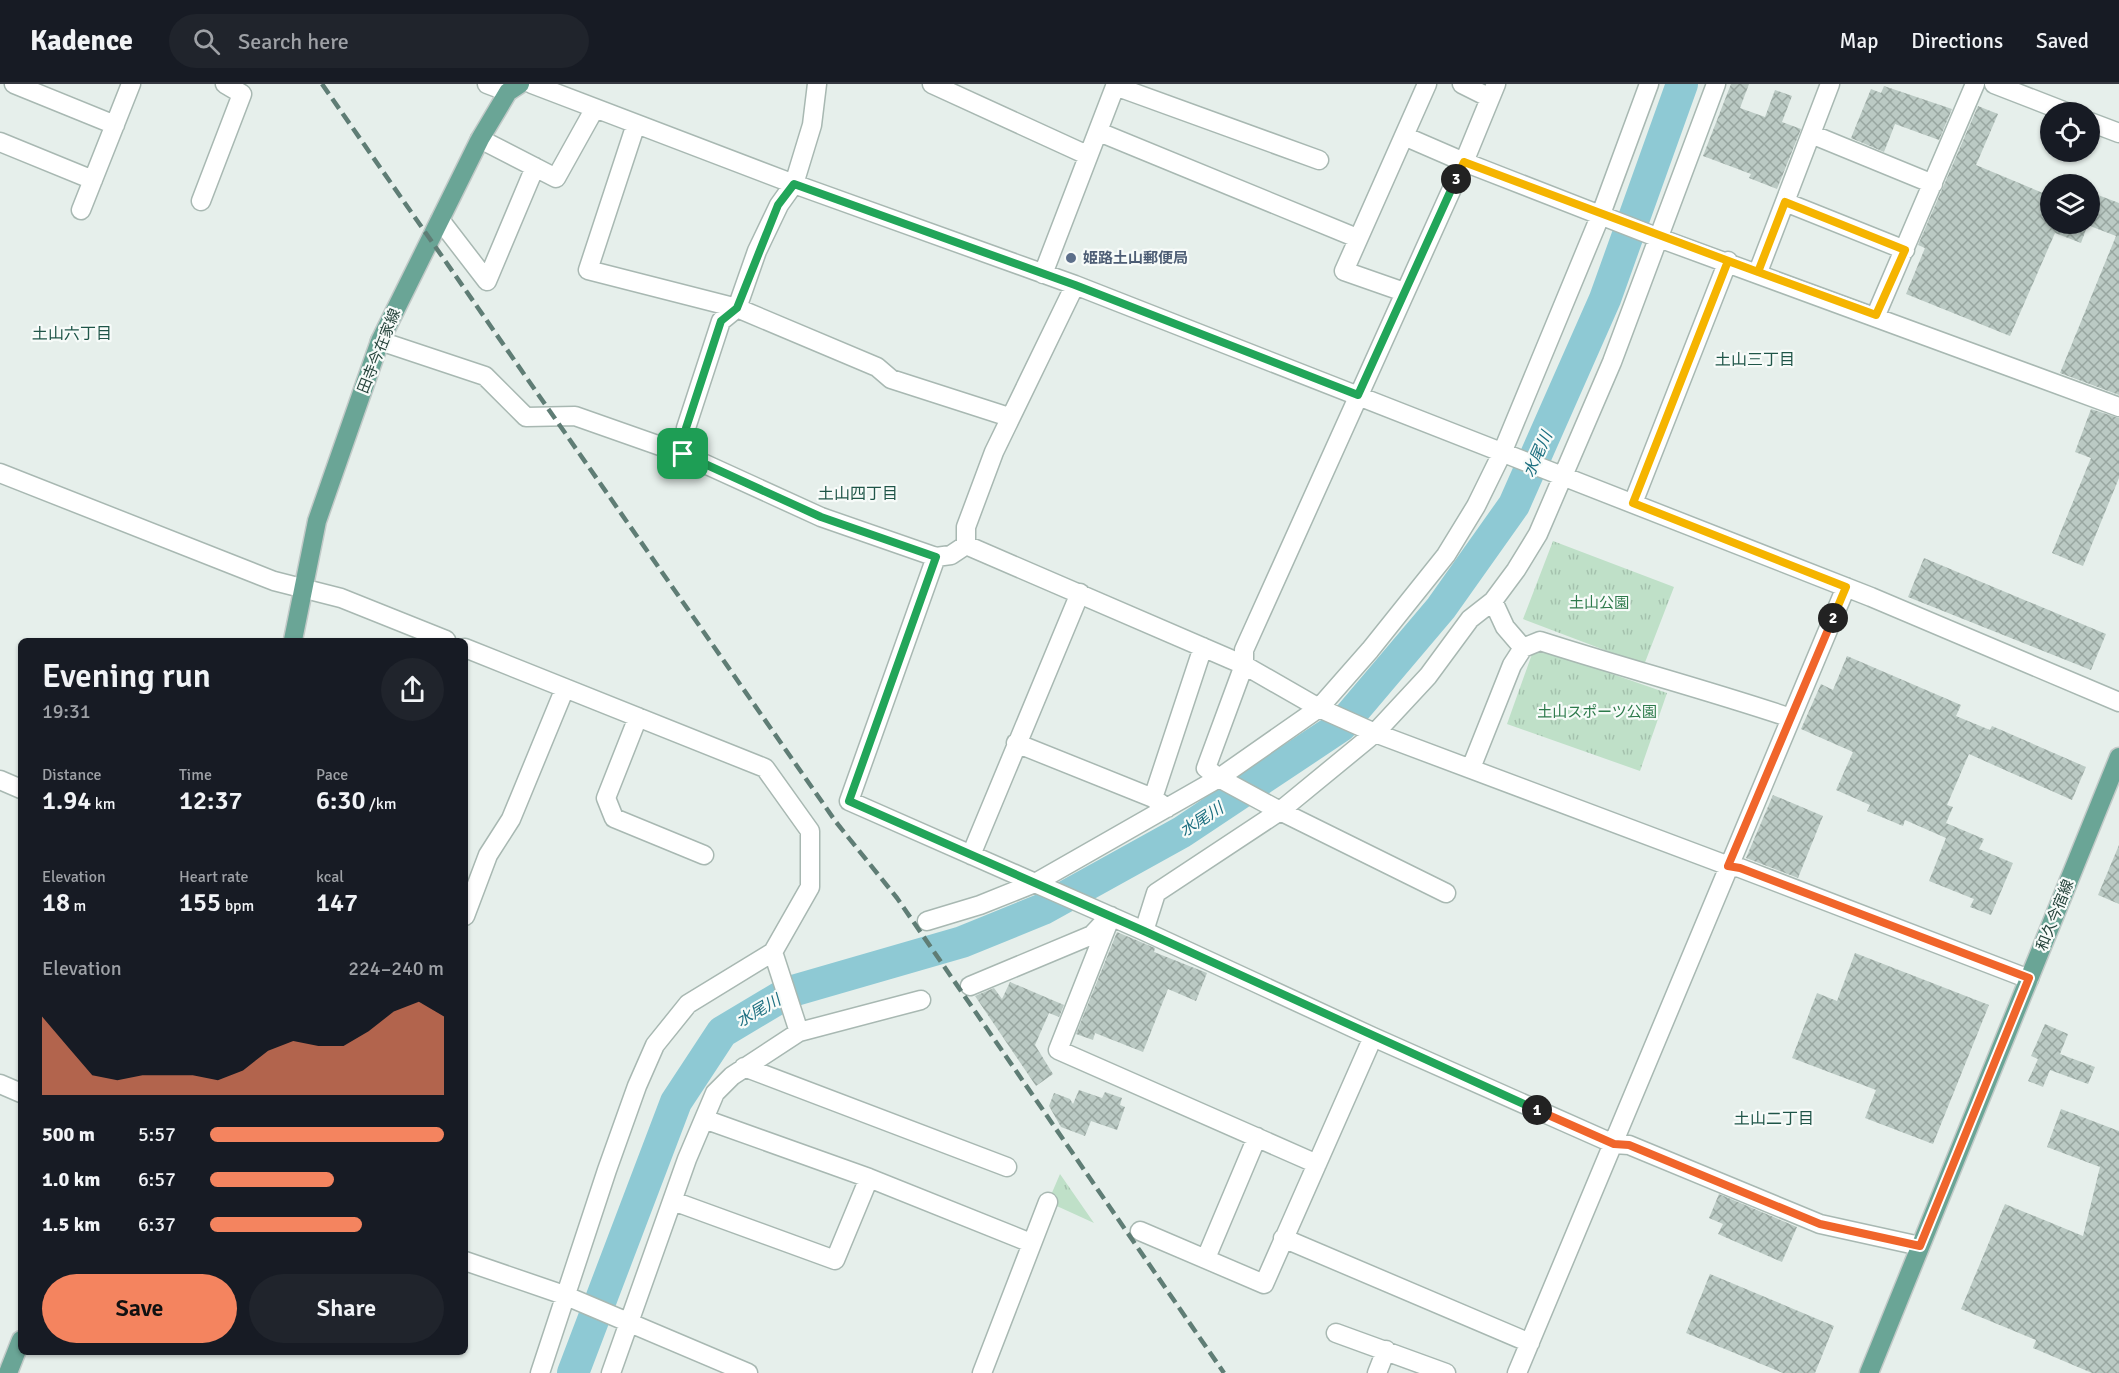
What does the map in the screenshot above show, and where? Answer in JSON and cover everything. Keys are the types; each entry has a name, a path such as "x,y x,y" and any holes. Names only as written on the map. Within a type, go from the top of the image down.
{"main road":[{"name":"田寺今在家線","path":"293,638 302,588 327,489 380,341 480,139 514,88"},
{"name":"和久今宿線","path":"1869,1373 2119,757"},
{"path":"8,1373 18,1348"}],"street":[{"path":"14,84 115,125"},
{"path":"81,210 131,84"},
{"path":"201,201 242,94 225,84"},
{"path":"487,84 514,88"},
{"path":"532,84 794,184 1075,285 1358,395 1561,477 1846,587 2119,702"},
{"path":"683,454 686,428 721,321 737,308 778,205 794,184 812,125 817,84"},
{"path":"932,84 1087,155"},
{"path":"1404,292 1344,271 1427,84"},
{"path":"1446,892 1280,811 1219,778 1206,768 1244,665 1244,650 1464,162 1493,91 1462,84"},
{"path":"927,921 980,905 1035,883 1160,803 1219,778 1319,708 1446,555 1476,506 1502,453 1601,214 1649,84"},
{"path":"1144,931 1156,893 1280,811 1375,733 1428,676 1470,619 1493,601 1538,534 1612,362 1716,84"},
{"path":"1758,272 1830,84"},
{"path":"1876,315 1975,84"},
{"path":"1994,84 2040,102"},
{"path":"1043,274 1087,155 1099,132 1116,85 1319,160"},
{"path":"480,139 556,178 595,108"},
{"path":"636,124 588,270 737,308 877,367 891,379 1009,417"},
{"path":"2100,126 2119,133"},
{"path":"1099,132 1357,238"},
{"path":"1811,134 1934,184"},
{"path":"1404,136 1464,162 1659,237 2119,406"},
{"path":"0,142 93,180"},
{"path":"440,219 487,281 535,167"},
{"path":"1785,202 1905,250"},
{"path":"1633,503 1728,261"},
{"path":"966,545 966,527 1009,417 1075,285"},
{"path":"380,341 485,376 526,417 575,416 683,454 821,517 936,557 951,555 966,545"},
{"path":"0,473 274,581 341,598 441,638"},
{"path":"966,545 1244,665 1319,708 1375,733 2029,978"},
{"path":"936,557 849,801 1111,916 1373,1037 1614,1144 1629,1145 1820,1224 1920,1246"},
{"path":"1517,1373 1846,587"},
{"path":"970,855 1080,593"},
{"path":"1493,601 1504,627 1523,648"},
{"path":"1471,768 1512,665 1523,648 1540,641 1638,673 1709,690 1791,718"},
{"path":"1160,803 1203,647"},
{"path":"468,649 765,768 810,831 810,887 773,952 688,1004 655,1045 637,1086 564,1295 540,1373"},
{"path":"468,907 488,855 512,819 565,688"},
{"path":"638,717 606,798 614,818 704,855"},
{"path":"1016,742 1160,803"},
{"path":"0,780 18,788"},
{"path":"970,986 1092,934 1111,916"},
{"path":"1111,916 1058,1050 1317,1164"},
{"path":"773,952 799,1032"},
{"path":"611,1373 715,1093 744,1067 799,1032 921,1000"},
{"path":"1140,1231 1264,1284 1373,1037"},
{"path":"744,1067 1007,1167"},
{"path":"0,1084 18,1092"},
{"path":"704,1119 869,1178 1031,1243"},
{"path":"1206,1258 1257,1137"},
{"path":"673,1201 835,1260 869,1178"},
{"path":"982,1373 1048,1203"},
{"path":"1283,1238 1530,1343"},
{"path":"468,1262 564,1295 748,1373"},
{"path":"1336,1333 1446,1373"},
{"path":"1377,1373 1386,1350"}],"green space":[{"name":"土山公園","path":"1553,541 1674,587 1644,665 1523,619"},
{"name":"土山スポーツ公園","path":"1543,650 1667,693 1640,771 1507,724 1532,654"},
{"path":"1060,1174 1094,1223 1048,1202"}],"building":[{"path":"1731,84 1749,84 1740,108 1765,117 1775,90 1792,96 1782,122 1801,129 1777,189 1749,178 1751,174 1703,156"},
{"path":"1884,86 1952,109 1939,140 1895,124 1884,152 1851,138 1871,89 1881,93"},
{"path":"1978,106 1998,114 1976,165 2040,192 2040,234 2055,234 2010,336 1906,294 1925,248 1918,245"},
{"path":"2100,196 2119,203 2119,395 2060,373 2116,236 2100,230"},
{"path":"2058,234 2084,234 2081,243"},
{"path":"2091,409 2119,418 2119,478 2083,566 2052,553 2091,458 2075,452"},
{"path":"1924,558 2106,634 2091,670 1908,597"},
{"path":"1847,656 1961,705 1956,716 1990,730 1992,726 2086,767 2072,800 1969,754 1947,805 1953,807 1946,823 1984,839 1979,849 2013,863 1991,915 1970,907 1974,899 1929,881 1946,838 1905,820 1903,826 1867,811 1870,805 1836,790 1853,752 1801,729 1821,684 1833,690"},
{"path":"1773,795 1823,816 1798,878 1746,858"},
{"path":"2119,845 2119,904 2098,895"},
{"path":"1117,932 1155,948 1154,952 1207,973 1196,1001 1168,989 1143,1052 1095,1033 1093,1040 1076,1034"},
{"path":"1855,953 1989,1005 1933,1144 1865,1118 1876,1090 1792,1058 1817,993 1837,1001"},
{"path":"1010,982 1064,1005 1059,1017 1049,1013 1035,1045 1053,1074 1036,1086 975,996 994,988 1002,999"},
{"path":"2045,1024 2068,1034 2060,1054 2095,1067 2088,1084 2050,1070 2043,1087 2028,1081 2038,1059 2031,1056"},
{"path":"1079,1090 1102,1098 1105,1092 1122,1098 1120,1105 1125,1107 1117,1130 1091,1121 1085,1136 1061,1127 1049,1106 1054,1093 1070,1099 1073,1104"},
{"path":"2061,1109 2119,1131 2119,1373 2092,1373 2033,1348 2036,1340 1961,1309 2005,1204 2083,1236 2100,1167 2047,1147"},
{"path":"1719,1194 1797,1227 1782,1262 1718,1234 1723,1224 1709,1218"},
{"path":"1710,1274 1834,1326 1815,1373 1783,1373 1686,1333"}],"waterway":[{"name":"水尾川","path":"573,1373 676,1102 722,1032 789,992 962,942 1043,909 1182,832 1341,726 1441,608 1514,505 1605,299 1682,84"}],"railway":[{"path":"322,84 836,822 897,898 1224,1373"}],"place":[{"name":"姫路土山郵便局","path":"1071,258"}],"district":[{"name":"土山六丁目","path":"72,333"},
{"name":"土山三丁目","path":"1755,359"},
{"name":"土山四丁目","path":"858,493"},
{"name":"土山二丁目","path":"1774,1118"}],"route":[{"path":"683,454 686,428 721,321 737,308 757,251 778,205 794,184 1075,285 1288,370 1358,395 1464,162 1659,237 1728,261 1758,272 1785,202 1905,250 1876,315 1728,261 1633,503 1846,587 1728,866 1740,868 2029,978 1920,1246 1820,1224 1629,1145 1614,1144 1373,1037 1144,931 849,801 936,557 821,517 683,454"}]}
